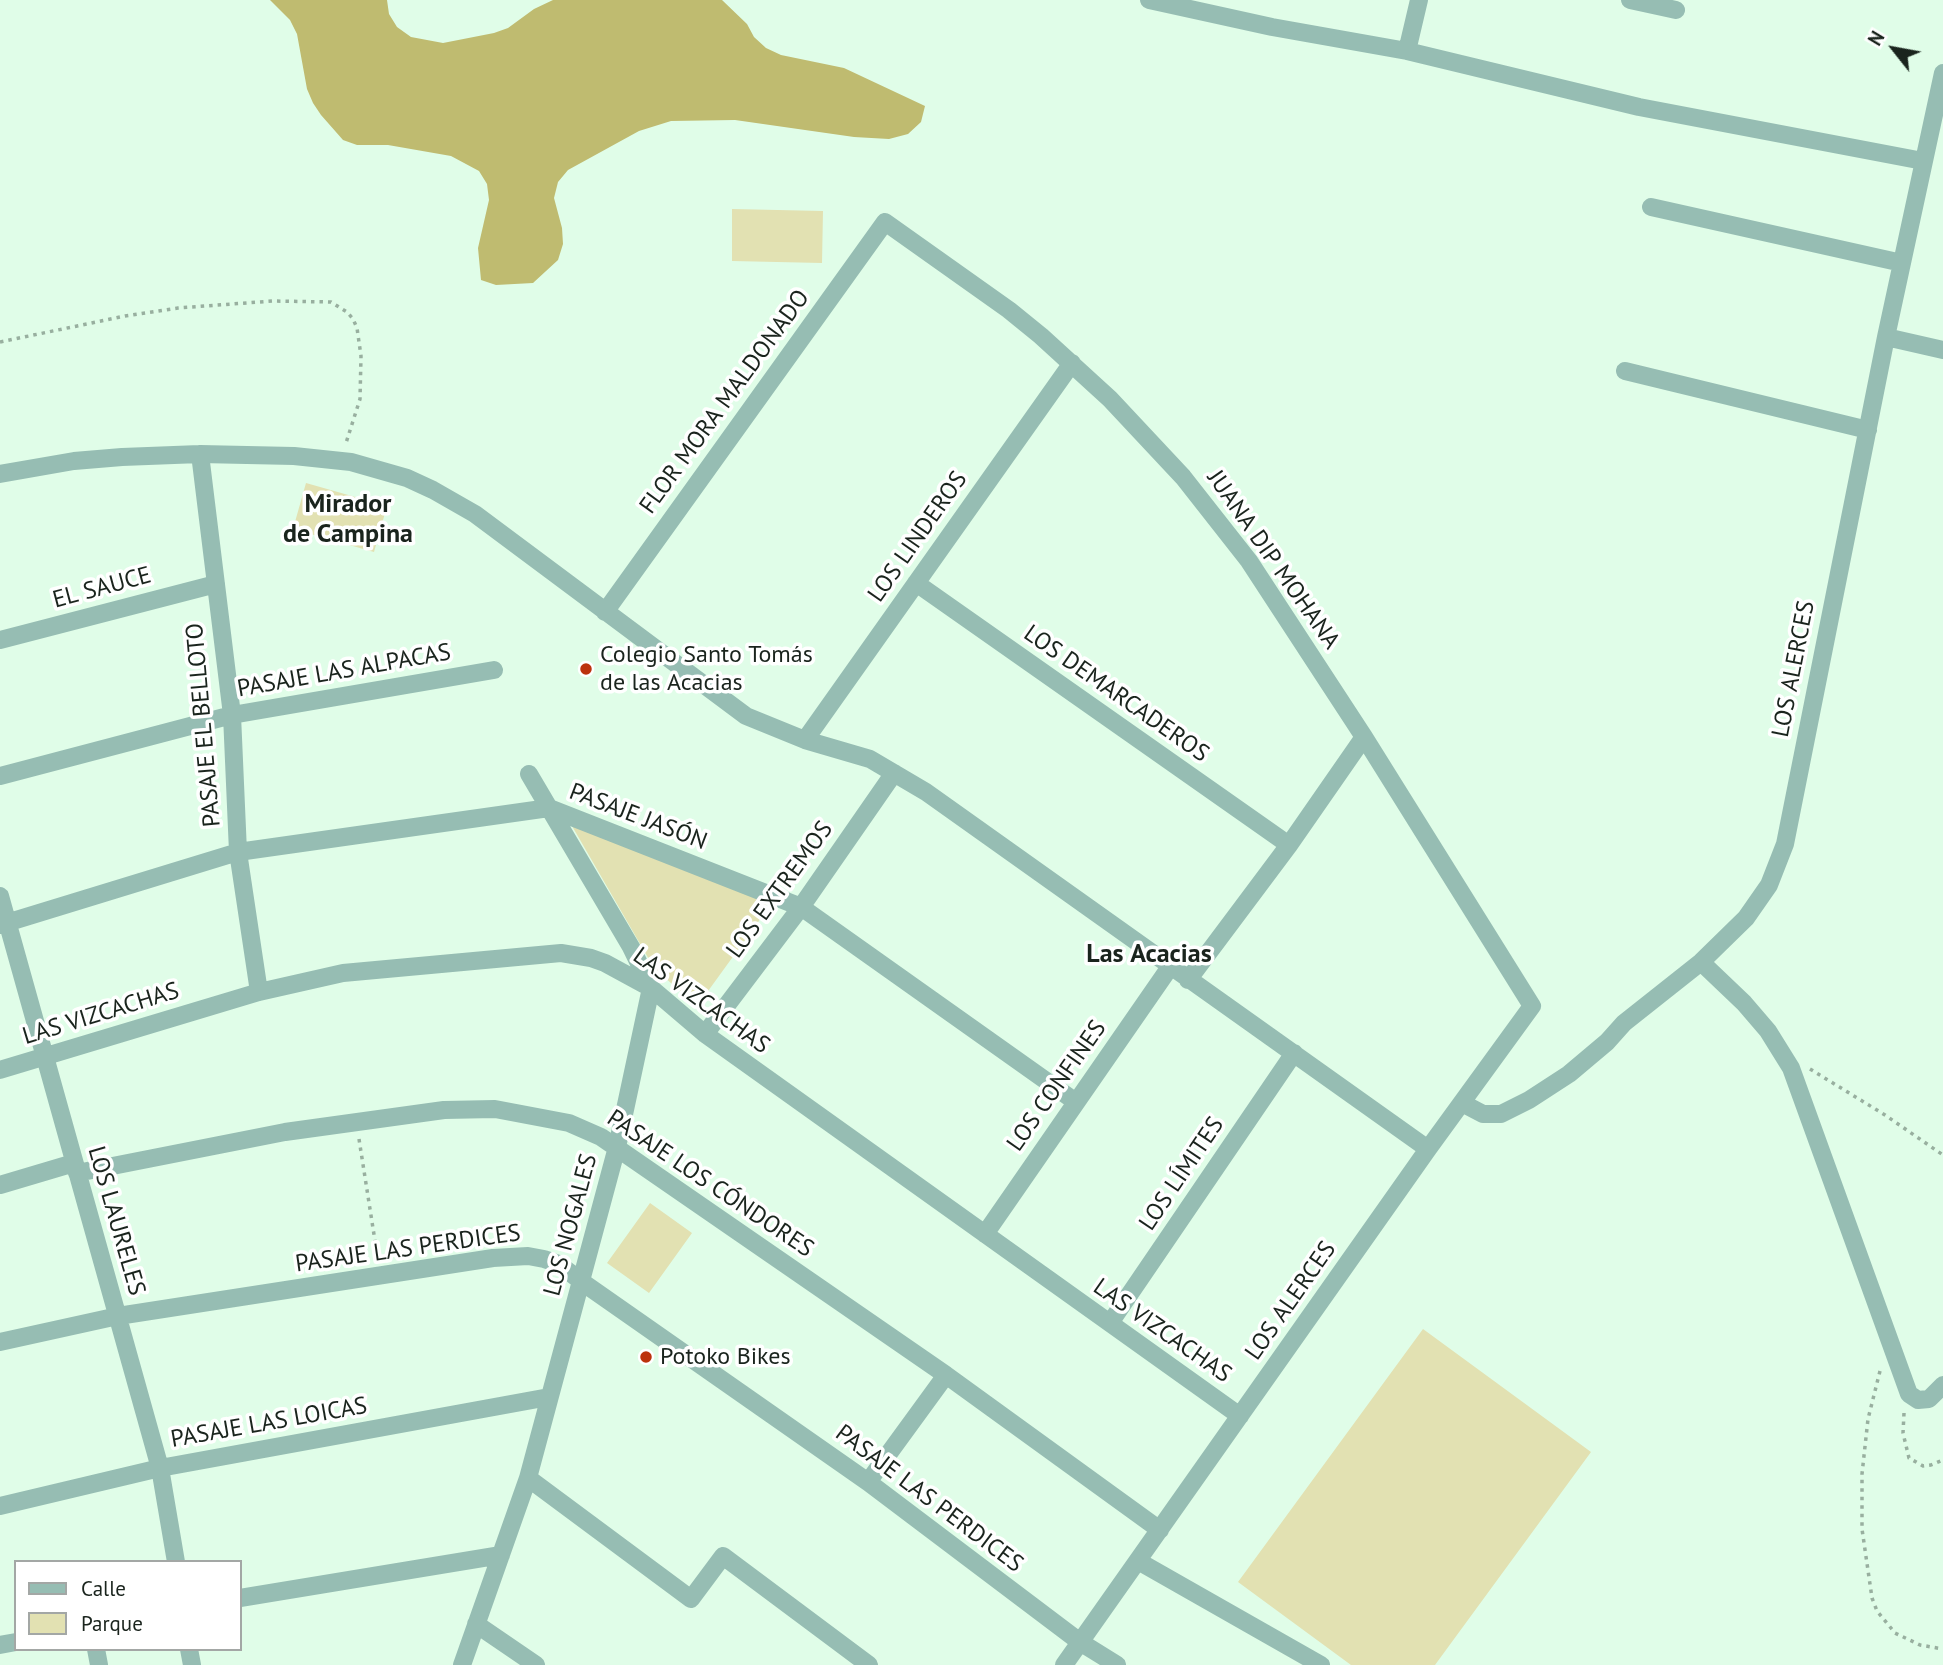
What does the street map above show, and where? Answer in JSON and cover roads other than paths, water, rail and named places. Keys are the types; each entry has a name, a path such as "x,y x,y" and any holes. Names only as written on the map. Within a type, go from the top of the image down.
{"street":[{"path":"1149,0 1272,27 1408,51 1639,107 1923,161"},
{"path":"1408,51 1419,0"},
{"path":"1630,0 1676,10"},
{"name":"LOS ALERCES","path":"1462,1104 1483,1114 1493,1115 1508,1111 1569,1074 1606,1042 1623,1023 1701,962 1734,931 1769,885 1785,844 1886,337 1943,73"},
{"path":"1651,206 1902,263"},
{"name":"JUANA DIP MOHANA","path":"885,222 1009,310 1072,363 1147,438 1217,519 1249,561 1364,737 1532,1006"},
{"name":"FLOR MORA MALDONADO","path":"605,612 885,222"},
{"path":"1886,337 1943,350"},
{"name":"LOS LINDEROS","path":"805,740 1072,363"},
{"path":"1625,371 1868,430"},
{"path":"0,474 98,459 200,454 336,460 407,478 454,501 746,716 805,740 870,759 926,792 1428,1149"},
{"name":"PASAJE EL BELLOTO","path":"200,454 232,715 238,852 259,992"},
{"name":"LOS DEMARCADEROS","path":"916,583 1289,845"},
{"name":"EL SAUCE","path":"0,640 216,584"},
{"name":"PASAJE LAS ALPACAS","path":"0,776 232,715 494,670"},
{"path":"1188,980 1289,845 1364,737"},
{"name":"LOS EXTREMOS","path":"705,1034 800,907 894,773"},
{"path":"529,774 631,947 651,988"},
{"name":"PASAJE JASÓN","path":"4,923 238,852 549,808 800,907 1076,1102"},
{"name":"LOS LAURELES","path":"0,897 4,923 160,1468 176,1560"},
{"name":"LAS VIZCACHAS","path":"0,1070 259,992 343,973 561,953 577,954 605,963 651,988 705,1034 1240,1416"},
{"path":"1701,962 1744,1003 1768,1031 1797,1082 1909,1394 1924,1401 1943,1385"},
{"name":"LOS CONFINES","path":"985,1234 1170,967"},
{"name":"LOS NOGALES","path":"462,1665 528,1478 617,1147 651,988"},
{"name":"LOS ALERCES","path":"1064,1665 1532,1006"},
{"name":"LOS LÍMITES","path":"1110,1323 1294,1053"},
{"name":"PASAJE LOS CÓNDORES","path":"0,1185 76,1168 285,1132 444,1110 495,1109 569,1123 601,1136 617,1147 946,1375 1160,1530"},
{"name":"PASAJE LAS PERDICES","path":"0,1342 118,1316 510,1255 528,1256 559,1264 868,1482 1080,1643 1116,1665"},
{"path":"868,1482 946,1375"},
{"name":"PASAJE LAS LOICAS","path":"0,1506 160,1468 549,1397"},
{"path":"528,1478 691,1599 723,1556 869,1665"},
{"path":"242,1598 501,1555"},
{"path":"1138,1561 1321,1665"},
{"path":"476,1624 536,1665"}],"place":[{"name":"Colegio Santo Tomás de las Acacias","path":"586,669"},
{"name":"Potoko Bikes","path":"646,1357"}],"district":[{"name":"Mirador de Campina","path":"348,520"},
{"name":"Las Acacias","path":"1149,955"}]}
